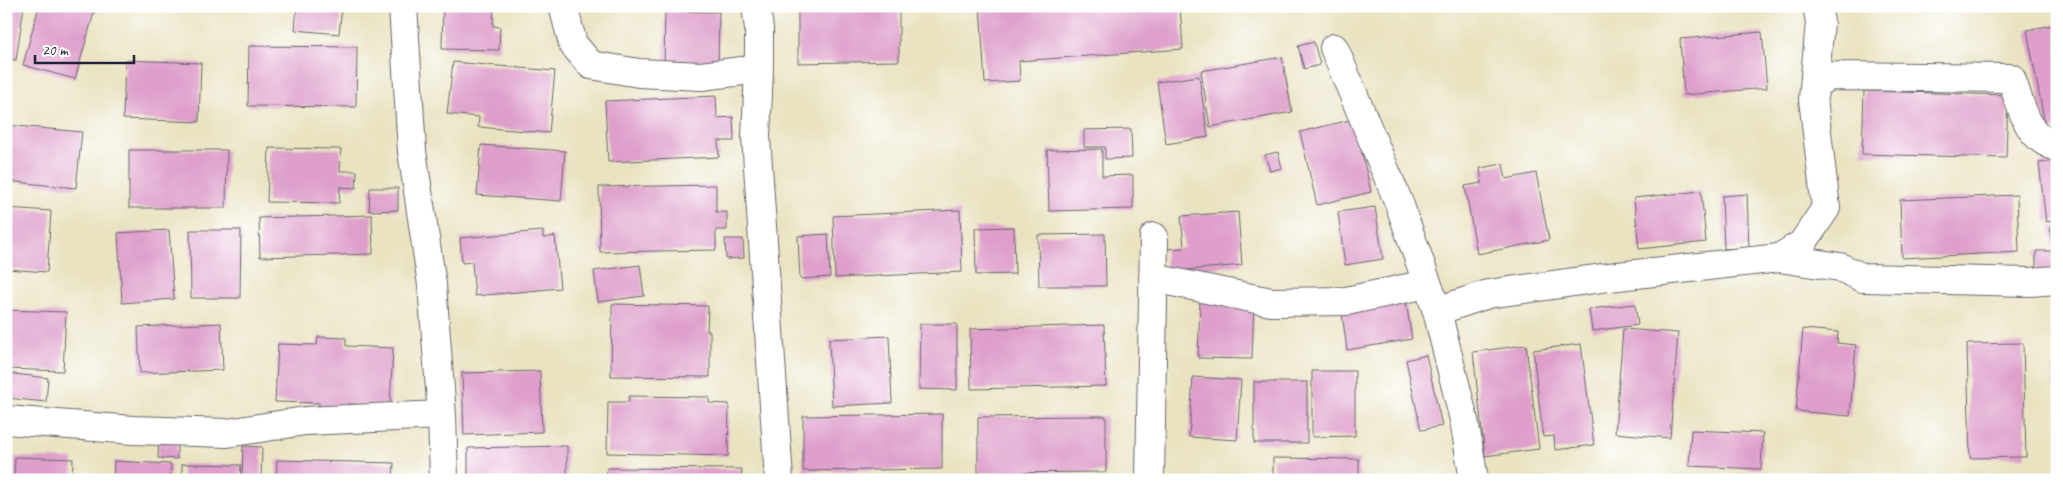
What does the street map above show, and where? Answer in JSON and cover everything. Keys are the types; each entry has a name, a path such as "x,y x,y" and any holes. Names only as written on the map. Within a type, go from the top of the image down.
{"street":[{"path":"403,6 412,151 432,285 442,415 444,480"},
{"path":"563,6 573,44 591,65 639,73 701,76 759,69"},
{"path":"756,6 759,29 756,137 779,480"},
{"path":"1779,258 1802,244 1826,208 1813,99 1820,22 1817,6"},
{"path":"1334,48 1399,204 1437,312 1464,420 1474,480"},
{"path":"1815,84 1830,76 2011,78 2029,126 2043,142 2057,147"},
{"path":"1150,480 1154,237"},
{"path":"1437,312 1488,294 1609,277 1779,258 1840,267 1863,278 2029,282 2057,280"},
{"path":"1153,278 1272,302 1346,301 1427,284"},
{"path":"6,420 133,430 227,433 305,421 442,415"}],"building":[{"path":"6,6 24,6 16,60 6,59"},
{"path":"39,6 84,6 95,9 75,79 23,65"},
{"path":"297,6 342,6 339,34 295,30"},
{"path":"443,6 494,6 493,26 500,27 499,50 442,49"},
{"path":"980,6 1180,6 1183,49 1019,61 1020,81 985,83"},
{"path":"1607,6 1654,6 1655,8 1607,9"},
{"path":"899,7 899,61 798,63 798,8"},
{"path":"665,11 719,12 718,68 664,67"},
{"path":"2057,24 2057,129 2046,130 2027,30"},
{"path":"1762,32 1767,88 1684,95 1680,39"},
{"path":"1314,42 1320,65 1304,69 1298,46"},
{"path":"249,46 357,47 356,107 248,106"},
{"path":"1282,57 1292,112 1210,127 1201,71"},
{"path":"125,60 201,63 199,122 123,119"},
{"path":"453,62 555,71 549,133 478,127 479,117 447,114"},
{"path":"1199,76 1208,137 1166,144 1157,82"},
{"path":"1864,91 2008,95 2006,158 1862,154"},
{"path":"716,96 717,118 733,117 734,141 718,141 719,157 608,162 605,101"},
{"path":"1354,119 1371,192 1317,205 1300,132"},
{"path":"6,125 82,132 76,188 6,181"},
{"path":"1131,129 1132,158 1105,159 1105,147 1084,147 1084,130"},
{"path":"481,145 565,151 561,201 477,195"},
{"path":"269,148 341,149 340,171 357,171 356,188 340,187 339,203 267,202"},
{"path":"1102,149 1102,176 1133,175 1133,209 1049,211 1047,150"},
{"path":"129,150 227,150 226,208 129,208"},
{"path":"1278,152 1282,168 1270,171 1265,155"},
{"path":"2057,161 2057,220 2046,222 2039,163"},
{"path":"1503,164 1506,179 1536,173 1549,240 1477,254 1465,186 1482,183 1480,168"},
{"path":"716,185 716,212 727,212 727,230 716,230 716,250 600,252 599,187"},
{"path":"370,188 398,188 398,210 369,211"},
{"path":"1701,191 1706,242 1639,249 1634,198"},
{"path":"1747,194 1749,248 1724,249 1722,196"},
{"path":"2017,195 2019,252 1902,258 1900,200"},
{"path":"1375,207 1383,259 1345,265 1338,212"},
{"path":"6,208 51,211 47,272 6,269"},
{"path":"960,210 962,272 835,278 833,216"},
{"path":"1238,212 1242,265 1166,272 1165,249 1184,248 1181,216"},
{"path":"372,215 373,254 260,257 259,218"},
{"path":"2057,226 2057,269 2056,269 2050,227"},
{"path":"1014,227 1015,274 976,275 975,228"},
{"path":"169,230 174,299 122,303 118,233"},
{"path":"190,230 241,230 240,298 191,298"},
{"path":"543,231 543,238 555,236 560,288 475,296 472,262 462,263 460,238"},
{"path":"828,234 830,277 800,279 798,236"},
{"path":"1105,234 1106,286 1039,286 1038,235"},
{"path":"725,239 743,239 744,258 726,259"},
{"path":"2036,251 2053,251 2053,271 2036,271"},
{"path":"640,265 644,296 598,302 594,271"},
{"path":"1405,296 1412,339 1347,350 1341,306"},
{"path":"1200,301 1254,302 1252,359 1198,358"},
{"path":"612,304 708,306 707,331 710,331 710,377 611,376"},
{"path":"1635,304 1638,325 1592,331 1589,309"},
{"path":"6,310 66,312 63,371 6,369"},
{"path":"221,323 223,370 140,373 138,327"},
{"path":"920,324 957,324 957,390 919,389"},
{"path":"1104,325 1106,386 971,389 970,329"},
{"path":"1623,329 1678,333 1670,438 1615,433"},
{"path":"1803,329 1838,332 1837,343 1856,345 1850,416 1796,411"},
{"path":"889,336 892,403 832,406 829,339"},
{"path":"318,337 346,338 346,346 393,348 390,405 347,404 347,409 319,408 319,403 275,402 278,344 317,345"},
{"path":"2023,343 2026,457 1970,458 1967,344"},
{"path":"1581,344 1594,445 1555,450 1554,436 1543,437 1533,350"},
{"path":"1526,345 1539,449 1485,456 1473,352"},
{"path":"1426,355 1442,426 1421,430 1406,360"},
{"path":"2053,364 2057,364 2057,388 2053,388"},
{"path":"540,371 542,432 464,435 462,373"},
{"path":"1312,371 1355,371 1355,436 1312,437"},
{"path":"6,373 48,378 46,402 6,398"},
{"path":"1193,377 1241,380 1237,440 1189,437"},
{"path":"1254,382 1307,382 1307,443 1254,443"},
{"path":"629,396 709,397 709,403 729,404 728,456 607,453 608,402 629,402"},
{"path":"942,414 942,469 803,471 803,416"},
{"path":"1106,416 1106,472 978,473 978,417"},
{"path":"1691,430 1763,433 1761,469 1689,466"},
{"path":"159,435 177,436 177,459 158,458"},
{"path":"243,446 262,447 261,480 242,480"},
{"path":"567,446 567,480 468,480 468,448"},
{"path":"15,457 73,459 72,480 14,480"},
{"path":"1273,458 1359,459 1359,477 1368,477 1368,480 1273,480"},
{"path":"277,460 394,463 393,480 276,480"},
{"path":"114,461 171,464 170,480 113,480"},
{"path":"182,464 241,465 240,480 182,480"},
{"path":"607,468 742,469 741,480 606,480"}]}
